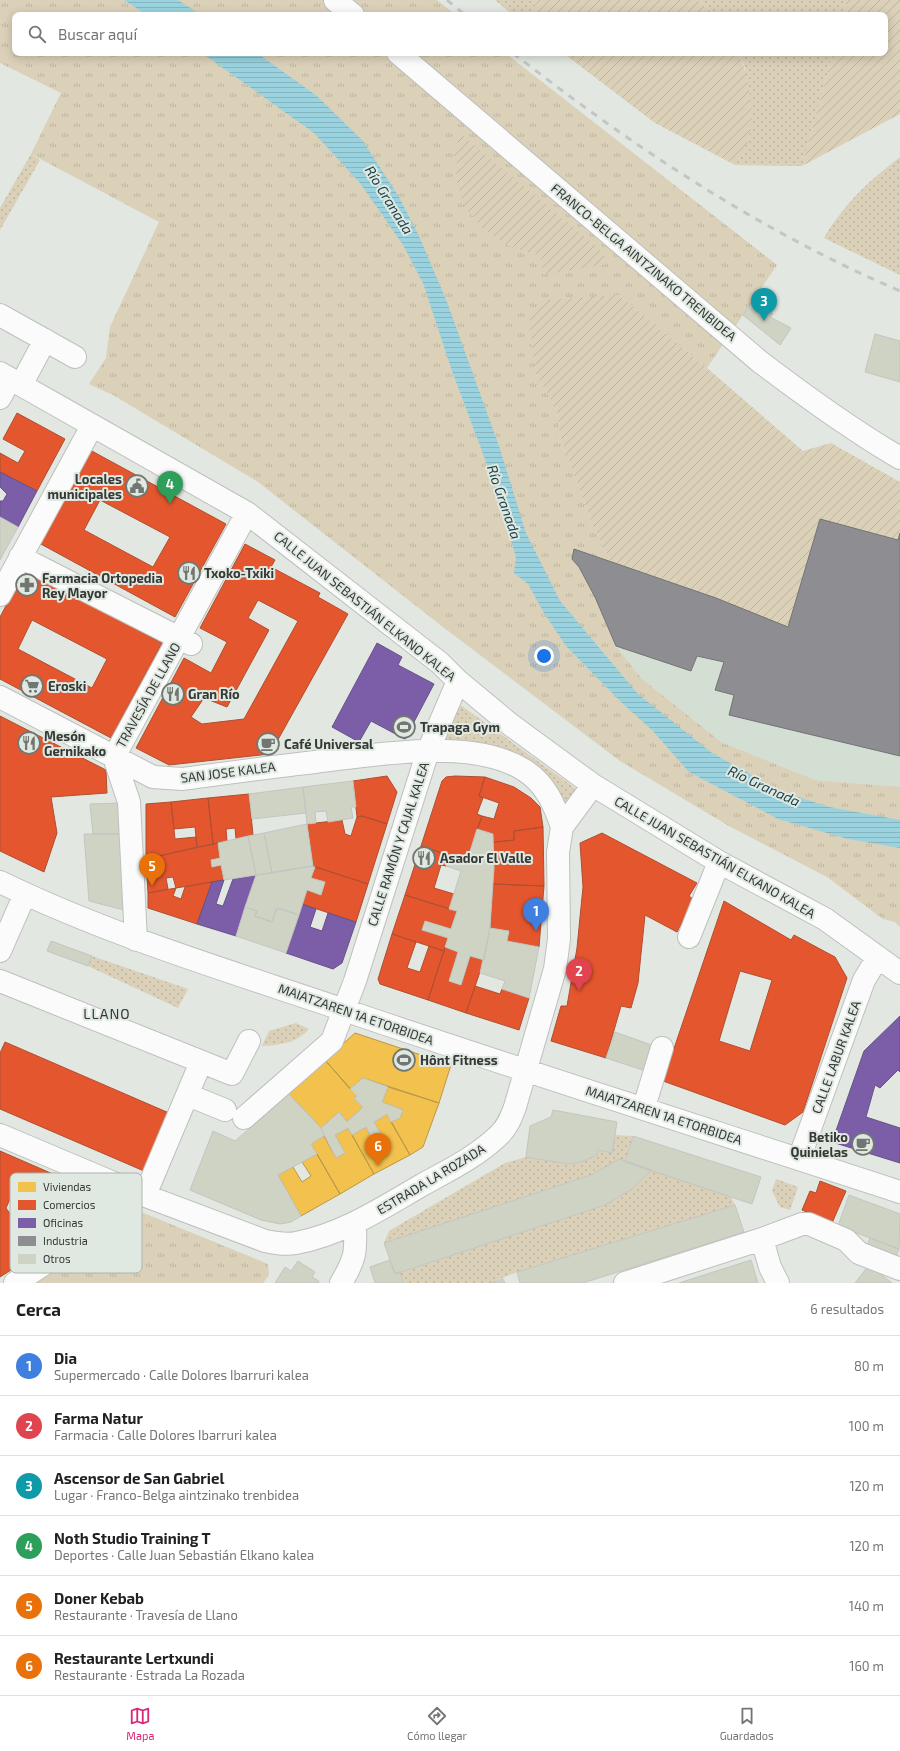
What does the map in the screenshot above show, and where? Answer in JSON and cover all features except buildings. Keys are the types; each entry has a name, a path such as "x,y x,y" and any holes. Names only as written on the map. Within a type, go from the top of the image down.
{"street":[{"path":"335,0 349,12"},
{"name":"FRANCO-BELGA AINTZINAKO TRENBIDEA","path":"402,56 759,360 809,399 860,434 900,458"},
{"path":"0,315 76,357"},
{"path":"0,398 11,379 45,340"},
{"name":"CALLE JUAN SEBASTIÁN ELKANO KALEA","path":"11,379 247,513 440,663 458,681 511,725 593,785 719,862 825,920 900,973"},
{"path":"0,595 92,426"},
{"name":"TRAVESÍA DE LLANO","path":"136,940 129,802 114,757 185,641 247,513"},
{"path":"20,558 185,641"},
{"name":"CALLE RAMÓN Y CAJAL KALEA","path":"188,1095 234,1114 332,1042 344,1010 428,751 458,681"},
{"name":"SAN JOSE KALEA","path":"0,697 153,777 182,779 403,751 428,751"},
{"path":"428,751 472,753 508,762 525,770 545,789 553,801 562,827"},
{"path":"562,827 593,785"},
{"name":"ESTRADA LA ROZADA","path":"142,1195 265,1241 281,1244 301,1241 333,1232 355,1223 478,1154 500,1135 509,1122 516,1107 555,969 559,939 558,852 562,827"},
{"path":"689,937 719,862"},
{"name":"MAIATZAREN 1A ETORBIDEA","path":"0,882 25,894 136,940 526,1071 644,1107 900,1192"},
{"path":"0,952 25,894"},
{"name":"CALLE LABUR KALEA","path":"800,1159 864,980 878,957"},
{"path":"0,981 232,1074 249,1040"},
{"path":"644,1107 662,1048"},
{"path":"142,1183 188,1095 201,1062"},
{"name":"ESTRADA LA ROZADA","path":"0,1135 90,1173"},
{"path":"341,1283 354,1260 356,1251 355,1223"},
{"path":"625,1283 762,1239 802,1224 809,1224 846,1240 859,1254 900,1269"},
{"path":"762,1239 770,1267 778,1283"},
{"path":"15,1283 30,1273"}],"shaded area":[{"path":"820,519 897,540 900,533 900,787 815,780 721,742 641,678 616,646 595,597 572,559 574,549 716,598"}],"green space":[{"path":"0,0 437,0 452,12 12,12 12,56 509,56 777,265 707,368 619,295 535,373 557,410 560,437 593,526 611,562 574,549 572,559 579,567 595,597 616,646 641,678 721,742 815,780 900,787 900,927 895,922 883,919 827,877 729,826 620,761 443,627 258,482 113,395 89,384 106,358 110,327 159,222 31,154 61,93 0,63"},
{"path":"495,0 538,0 531,12 509,12"},
{"path":"538,0 697,0 712,12 531,12"},
{"path":"697,0 847,0 844,12 712,12"},
{"path":"847,0 900,0 900,114 802,166 832,56 888,56 888,12 844,12"},
{"path":"567,56 740,56 746,74 750,96 751,119 748,141 735,165 655,123"},
{"path":"740,56 832,56 802,166 735,165 748,141 745,68"},
{"path":"462,135 602,251 607,264 544,275 540,256 508,246 483,229 464,206 456,179 457,162 452,151"},
{"path":"31,154 40,160 0,230 0,208"},
{"path":"900,157 900,275 824,238 831,226 848,204 878,174"},
{"path":"619,295 707,368 803,451 831,443 900,482 900,533 898,540 820,520 788,627 716,598 611,562 593,526 560,437 557,410 535,373 529,316 549,300"},
{"path":"462,706 575,788 565,813 559,795 445,747 442,739 454,708"},
{"path":"92,956 188,989 178,1008 88,966"},
{"path":"296,1023 309,1029 304,1034 293,1040 281,1044 262,1046 269,1031"},
{"path":"615,1135 633,1136 625,1162 591,1175 384,1243 389,1231 505,1163 526,1157 568,1164 581,1162 597,1155 598,1150 612,1153"},
{"path":"652,1170 731,1197 735,1205 517,1272 490,1283 403,1283 400,1272 605,1205 632,1189"},
{"path":"776,1179 798,1187 790,1210 780,1207 772,1191"},
{"path":"142,1212 268,1264 269,1275 263,1283 15,1283 29,1273 142,1273"}],"water":[{"path":"124,0 178,0 196,12 142,12"},
{"name":"Río Granada","path":"206,56 261,56 317,96 363,141 399,197 419,236 447,302 499,446 526,533 560,601 638,694 712,753 783,792 829,807 900,820 900,848 848,839 778,819 689,772 652,730 623,704 566,646 544,613 528,584 514,573 516,557 492,478 452,371 423,283 403,245 360,183 314,133"}],"railway":[{"path":"447,0 461,12"},
{"path":"517,56 604,121 699,185 797,242 900,291"}],"place":[{"name":"Ascensor de San Gabriel","path":"764,321"},
{"name":"Locales municipales","path":"137,486"},
{"name":"Noth Studio Training T","path":"170,504"},
{"name":"Txoko-Txiki","path":"189,573"},
{"name":"Farmacia Ortopedia Rey Mayor","path":"27,585"},
{"name":"Eroski","path":"32,686"},
{"name":"Gran Río","path":"173,694"},
{"name":"Trapaga Gym","path":"404,727"},
{"name":"Mesón Gernikako","path":"29,743"},
{"name":"Café Universal","path":"268,744"},
{"name":"Asador El Valle","path":"424,858"},
{"name":"Doner Kebab","path":"152,886"},
{"name":"Dia","path":"536,931"},
{"name":"Farma Natur","path":"579,991"},
{"name":"Hônt Fitness","path":"404,1060"},
{"name":"Betiko Quinielas","path":"863,1144"},
{"name":"Restaurante Lertxundi","path":"378,1166"}],"district":[{"name":"LLANO","path":"107,1014"}]}
